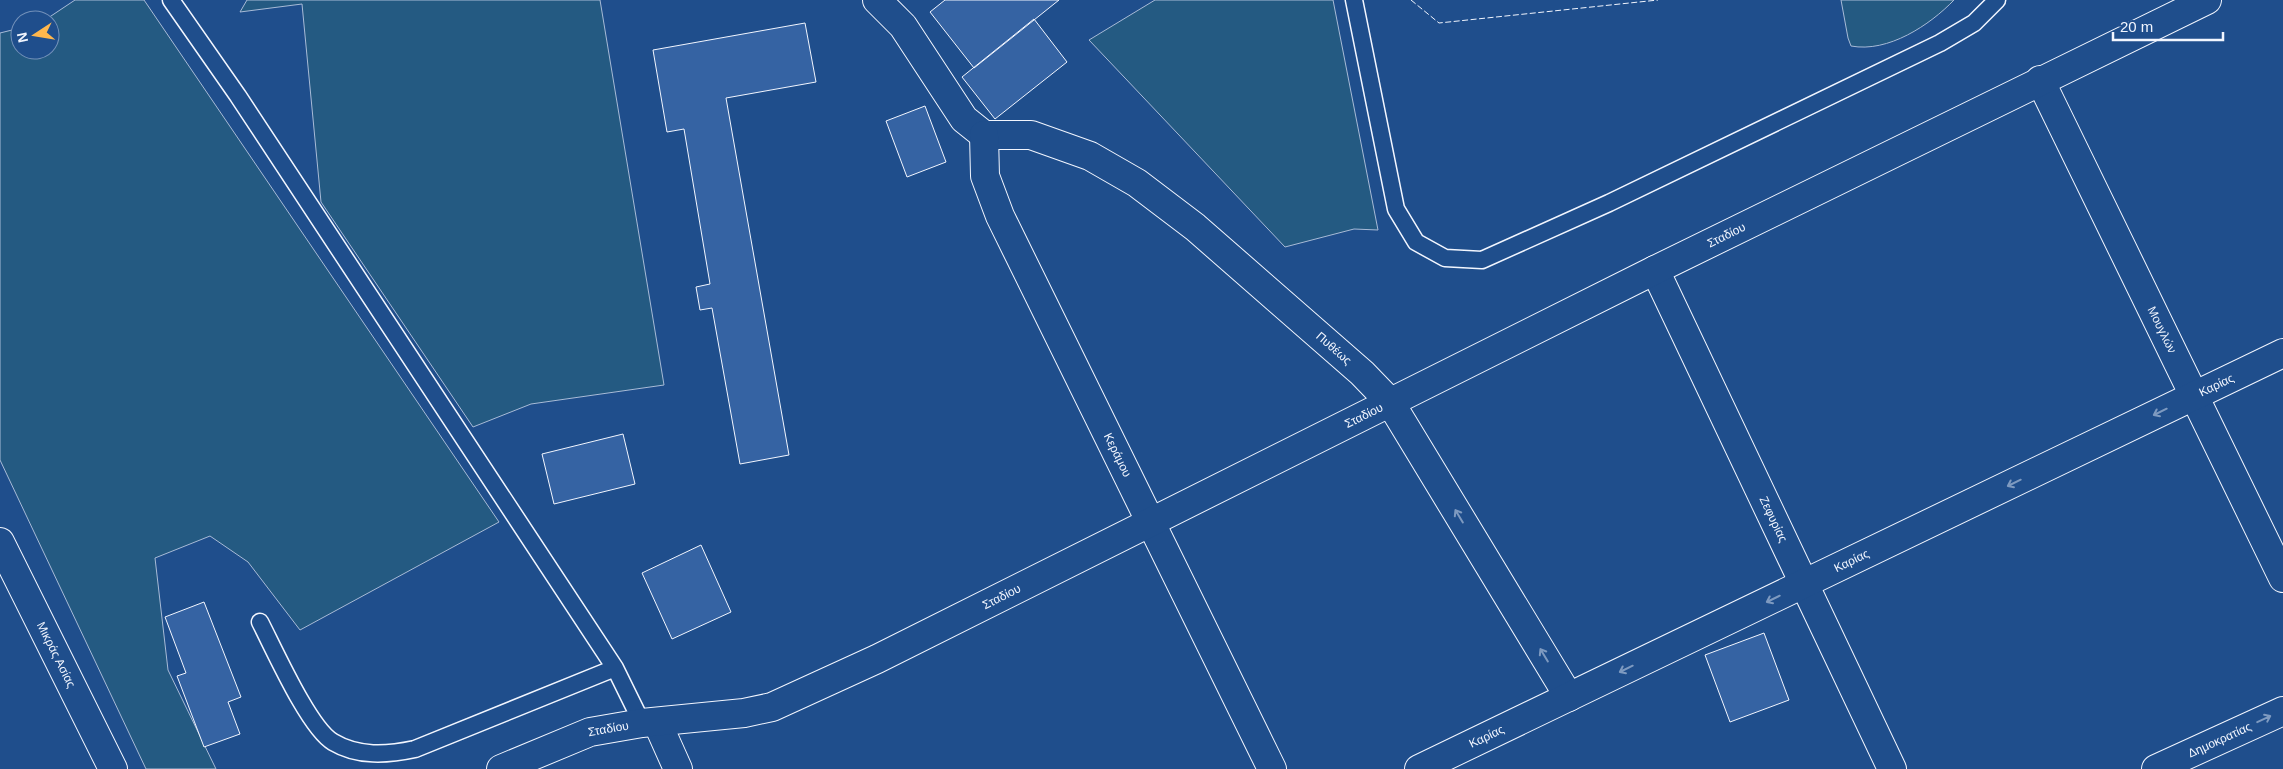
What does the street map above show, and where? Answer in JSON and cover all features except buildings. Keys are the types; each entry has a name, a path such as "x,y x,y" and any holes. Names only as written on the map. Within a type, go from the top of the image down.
{"street":[{"path":"877,0 903,26 964,118 984,135"},
{"name":"Σταδίου","path":"501,769 590,732 649,722 744,713 784,703 877,659 1655,270 2206,0"},
{"name":"Μουγλών","path":"2040,80 2283,578"},
{"name":"Πυθέως","path":"984,135 1031,136 1090,156 1137,183 1203,234 1362,373 1390,402 1569,697"},
{"name":"Κεράμου","path":"984,135 985,176 989,191 1149,523 1272,769"},
{"name":"Ζεφυρίας","path":"1655,270 1892,769"},
{"name":"Καρίας","path":"1419,769 2283,353"},
{"name":"Μικράς Ασίας","path":"0,542 113,769"},
{"name":"Δημοκρατίας","path":"2156,769 2283,711"},
{"path":"649,722 678,769"}],"lane":[{"path":"171,0 238,96 649,722"},
{"path":"1354,0 1396,209 1416,242 1445,258 1482,260 1609,203 1940,43 1974,23 1998,0"},
{"path":"260,622 311,718 331,741 363,753 393,754 414,750 615,668"}],"shaded area":[{"path":"75,0 144,0 499,522 300,630 248,562 210,536 155,558 168,670 216,769 146,769 0,460 0,33 10,30 10,60 60,60 60,10"},
{"path":"247,0 600,0 664,385 531,404 473,427 321,202 302,4 240,12"},
{"path":"1155,0 1333,0 1378,230 1354,229 1285,247 1089,40"},
{"path":"1841,0 1954,0 1933,19 1907,35 1894,41 1865,47 1851,46"}],"fence":[{"path":"1411,0 1439,23 1658,0"}]}
